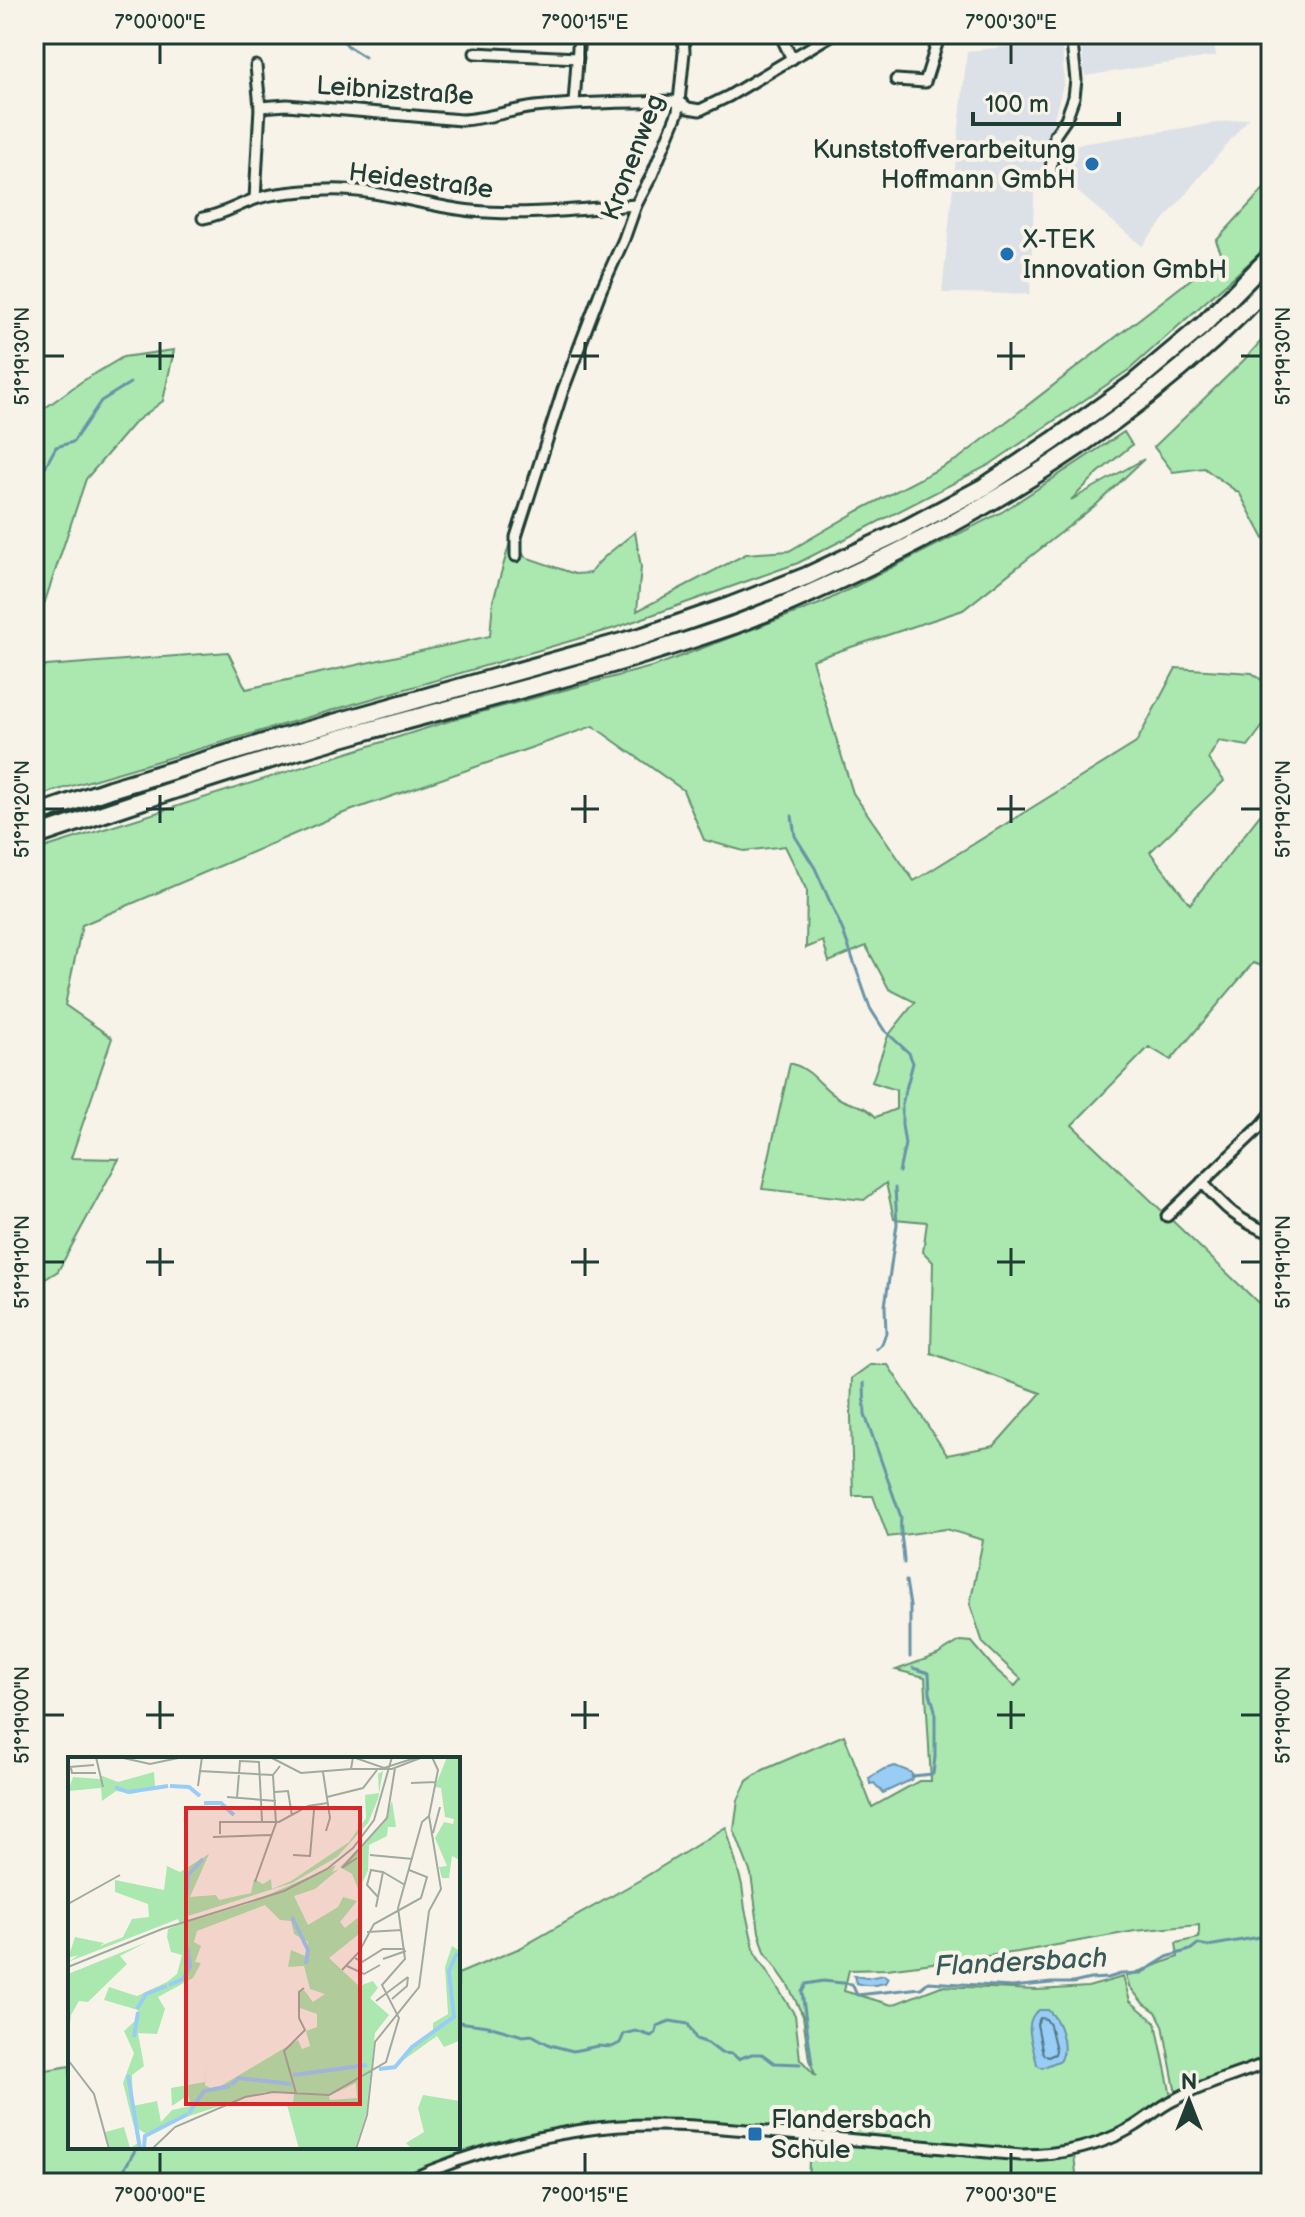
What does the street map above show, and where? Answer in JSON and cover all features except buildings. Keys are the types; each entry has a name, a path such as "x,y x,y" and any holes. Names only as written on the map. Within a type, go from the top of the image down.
{"highway":[{"path":"34,815 110,789 355,716 643,636 807,576 898,533 984,487 1053,441 1134,383 1202,326 1271,256"},
{"path":"34,837 347,737 650,653 737,624 812,594 907,548 1058,461 1144,398 1209,345 1271,283"}],"street":[{"path":"574,103 579,34"},
{"name":"Kronenweg","path":"516,556 518,531 563,390 636,205 678,112 683,34"},
{"path":"780,34 792,59 833,34"},
{"path":"896,80 925,82 940,34"},
{"path":"1050,178 1055,135 1066,119 1074,97 1076,80 1071,34"},
{"path":"475,53 578,58"},
{"name":"Leibnizstraße","path":"260,107 287,105 461,120 574,103 679,101 688,108 700,110 792,59"},
{"path":"255,199 260,107 256,66"},
{"name":"Heidestraße","path":"203,218 255,199 332,190 503,212 636,205"},
{"path":"1167,1216 1271,1114"},
{"path":"1262,1125 1271,1134"},
{"path":"1202,1182 1230,1212 1271,1233"},
{"path":"402,2183 473,2155 555,2135 614,2127 700,2127 1051,2155 1102,2141 1132,2128 1174,2100 1201,2087 1271,2061"}],"shaded area":[{"path":"1080,34 1213,34 1216,56 1085,76"},
{"path":"1062,41 1064,82 1049,136 1060,147 1249,118 1142,246 1067,183 1035,177 1030,294 942,293 967,51"}],"green space":[{"path":"1271,181 1271,237 1257,256 1130,369 989,465 798,563 615,628 34,797 34,667 228,652 246,689 490,636 493,601 512,535 521,536 520,546 525,557 575,574 590,573 605,556 635,532 641,567 637,611 746,554 789,551 958,459 1222,255 1216,241"},
{"path":"1271,330 1271,527 1264,539 1240,494 1204,468 1173,472 1154,447"},
{"path":"174,350 163,401 134,423 86,479 34,634 34,416 123,357"},
{"path":"1124,432 1132,445 1071,500 1144,459 1097,504 963,610 812,660 853,793 914,881 1136,743 1176,668 1252,673 1271,687 1271,715 1248,746 1219,741 1208,759 1224,781 1150,852 1190,904 1260,815 1271,813 1271,969 1253,963 1171,1060 1149,1047 1072,1125 1271,1315 1271,2057 1178,2092 1163,2025 1156,2012 1142,2002 1129,1986 1126,1976 1178,1957 1176,1943 1199,1938 1199,1925 1135,1931 1018,1952 887,1969 849,1970 844,1991 892,2005 941,1986 1037,1990 1088,1987 1123,1977 1130,2001 1156,2023 1171,2096 1127,2126 1065,2148 1022,2151 697,2123 618,2122 443,2161 390,2183 34,2183 34,2072 68,2066 68,2149 460,2149 460,1973 520,1948 726,1827 742,1885 755,1953 795,2015 800,2059 816,2076 809,2060 803,2016 788,1985 765,1952 751,1874 734,1830 738,1800 747,1781 763,1770 844,1735 872,1807 919,1781 931,1781 925,1677 896,1670 937,1655 960,1641 972,1642 994,1668 1015,1686 1021,1679 983,1643 970,1604 983,1540 946,1529 888,1537 873,1496 853,1496 852,1378 870,1365 888,1365 947,1455 994,1446 1041,1393 931,1353 933,1262 923,1252 927,1222 894,1219 886,1183 864,1200 762,1189 790,1063 807,1071 835,1096 863,1107 876,1117 896,1109 896,1090 872,1082 888,1036 915,1002 889,989 866,946 829,962 823,941 806,948 807,891 785,846 744,851 704,840 683,790 593,726 341,814 82,925 65,1005 112,1038 71,1158 119,1159 58,1271 34,1286 34,851 459,718 655,666 822,603 1002,512"},
{"path":"810,2139 1020,2159 1053,2159 1074,2155 1077,2183 808,2183"}],"water":[{"path":"895,1766 910,1772 913,1776 911,1780 883,1793 874,1783 870,1784 869,1778"},
{"path":"884,1975 888,1978 885,1983 870,1985 856,1983 854,1976 867,1978"},
{"path":"1039,2010 1048,2010 1056,2020 1064,2048 1061,2060 1042,2068 1037,2065 1030,2027"}],"waterway":[{"path":"337,34 349,47 365,57"},
{"path":"34,487 56,447 73,442 101,401 130,383"},
{"path":"792,816 795,836 815,868 843,931 870,1008 884,1030 909,1053 913,1063 902,1104 905,1144 899,1172"},
{"path":"34,1124 42,1156 34,1186"},
{"path":"876,1349 882,1344 886,1333 885,1306 897,1224 895,1188"},
{"path":"864,1383 865,1415 901,1517 904,1563"},
{"path":"906,1581 910,1606 910,1657"},
{"path":"912,1776 933,1774 935,1757 935,1710 929,1673 913,1668"},
{"name":"Flandersbach","path":"812,2064 802,1992 806,1984 823,1981 852,1984 857,1995 921,1988 928,1982 1012,1987 1073,1983 1141,1973 1167,1957 1190,1950 1198,1944 1208,1946 1271,1935"},
{"name":"Flandersbach","path":"460,2022 523,2036 532,2035 550,2045 573,2051 598,2046 612,2047 620,2043 624,2034 636,2031 651,2036 656,2033 657,2026 670,2021 688,2024 696,2039 738,2059 762,2054 774,2063 800,2064"},
{"name":"Flandersbach","path":"116,2183 136,2149"}],"place":[{"name":"Kunststoffverarbeitung Hoffmann GmbH","path":"1092,164"},
{"name":"X-TEK Innovation GmbH","path":"1007,254"},
{"name":"Flandersbach Schule","path":"755,2134"}]}
